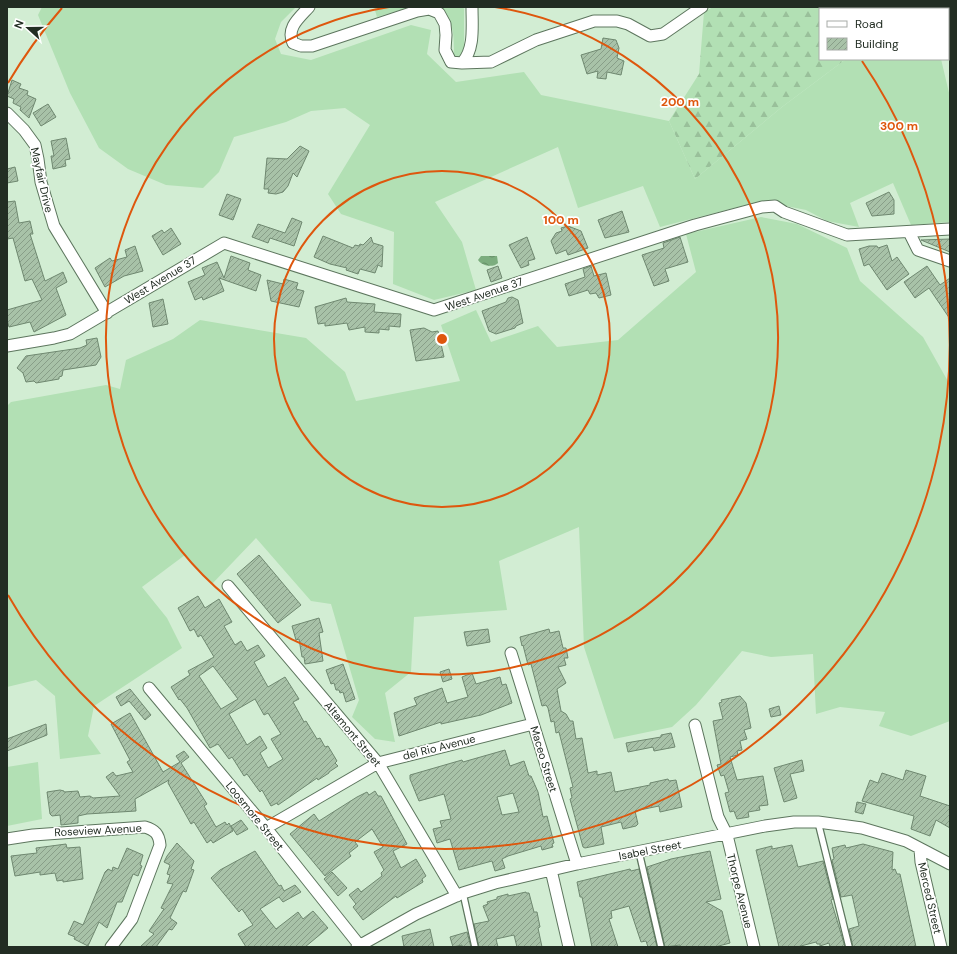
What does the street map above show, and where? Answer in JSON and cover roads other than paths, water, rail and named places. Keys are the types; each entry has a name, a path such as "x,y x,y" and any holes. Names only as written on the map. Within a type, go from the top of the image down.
{"street":[{"path":"309,7 291,28 290,35 294,43 301,46 312,46 417,11 430,9 440,13 445,24 445,50 451,62 462,64 491,62 536,40 594,21 604,20 628,24 643,32 657,36 663,34 702,7"},
{"path":"462,64 467,58 471,48 472,7"},
{"name":"Mayfair Drive","path":"7,113 24,130 35,145 41,182 54,226 107,313"},
{"name":"West Avenue 37","path":"7,346 70,334 224,243 434,310 601,254 695,225 762,207 775,206 784,212 847,235 950,229"},
{"path":"909,232 918,250 950,261"},
{"name":"Altamont Street","path":"228,586 378,763 460,895"},
{"name":"Maceo Street","path":"511,653 577,864"},
{"name":"Loosmore Street","path":"149,688 266,828 358,946"},
{"name":"del Rio Avenue","path":"266,828 378,763 533,724"},
{"name":"Thorpe Avenue","path":"695,725 718,817 726,835 754,947"},
{"name":"Isabel Street","path":"358,946 416,914 460,895 495,883 577,864 765,826 794,822 818,822 862,828 906,841 950,864"},
{"name":"Roseview Avenue","path":"7,838 33,834 145,827 154,830 160,837 160,845 132,919 111,947"},
{"name":"Merced Street","path":"920,849 921,862 941,947"},
{"path":"551,870 569,947"},
{"path":"374,937 379,947"}],"lane":[{"path":"818,822 849,947"},
{"path":"639,852 661,947"},
{"path":"460,895 475,947"}],"water":[{"path":"481,256 497,256 498,263 491,266 485,265 478,260"}]}
